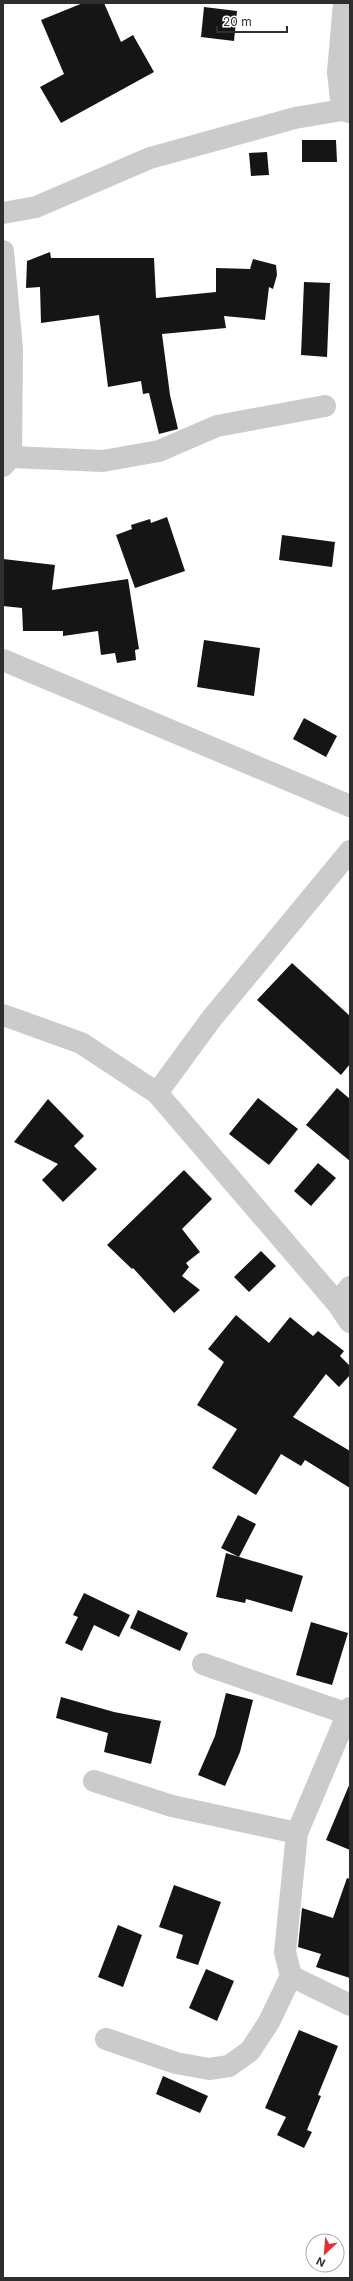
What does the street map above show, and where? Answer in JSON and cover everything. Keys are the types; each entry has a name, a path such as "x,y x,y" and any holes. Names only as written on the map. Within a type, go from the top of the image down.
{"street":[{"path":"3,213 36,206 150,158 295,118 346,111 338,72 344,3"},
{"path":"3,250 8,349 7,461 103,461 159,451 217,426 325,406"},
{"path":"3,660 350,806"},
{"path":"157,1093 212,1018 350,851"},
{"path":"3,1015 81,1044 157,1093 344,1295 350,1322"},
{"path":"106,2039 176,2063 209,2069 229,2066 250,2051 269,2022 291,1976 285,1952 297,1833 349,1711 203,1664"},
{"path":"94,1781 172,1806 297,1833"},
{"path":"291,1976 350,2005"}],"building":[{"path":"83,3 104,3 121,42 133,35 154,72 61,123 40,87 64,74 41,20"},
{"path":"204,7 237,11 234,41 201,37"},
{"path":"302,140 336,140 337,162 302,162"},
{"path":"267,152 269,175 251,176 249,153"},
{"path":"50,252 51,258 154,258 156,298 216,292 216,268 250,269 253,259 276,265 277,275 273,289 269,287 265,320 224,316 226,328 162,334 170,395 178,429 159,434 149,393 143,394 141,381 108,387 99,315 41,323 40,287 26,288 27,261"},
{"path":"304,282 330,283 327,357 301,355"},
{"path":"167,517 185,571 135,588 116,535 132,529 131,525 150,519 151,523"},
{"path":"282,535 335,542 332,567 279,560"},
{"path":"3,559 55,565 52,590 128,579 139,649 135,650 136,660 117,663 115,653 101,655 98,631 63,636 63,631 23,631 22,608 3,606"},
{"path":"204,640 260,648 254,696 197,687"},
{"path":"304,718 337,736 326,757 293,739"},
{"path":"292,963 350,1016 350,1064 341,1075 257,1000"},
{"path":"337,1088 350,1099 350,1161 306,1125"},
{"path":"258,1098 298,1129 269,1165 229,1134"},
{"path":"48,1099 84,1136 74,1146 97,1169 63,1202 42,1180 58,1164 14,1142"},
{"path":"318,1163 336,1178 311,1206 294,1191"},
{"path":"184,1170 212,1199 182,1229 200,1252 186,1263 189,1267 182,1276 200,1290 174,1313 133,1268 132,1269 107,1245"},
{"path":"261,1251 276,1266 249,1292 234,1277"},
{"path":"236,1315 269,1343 290,1317 313,1336 318,1331 344,1351 340,1356 350,1366 350,1375 339,1387 326,1374 293,1417 350,1451 350,1488 305,1460 301,1466 281,1454 256,1495 212,1468 237,1429 197,1405 224,1362 208,1349"},
{"path":"238,1515 256,1524 239,1557 221,1548"},
{"path":"226,1553 303,1576 292,1612 246,1599 245,1603 216,1597"},
{"path":"84,1593 130,1615 119,1637 94,1625 82,1651 65,1643 78,1617 73,1615"},
{"path":"138,1610 188,1633 180,1651 130,1628"},
{"path":"311,1622 348,1633 332,1685 296,1675"},
{"path":"226,1693 253,1700 240,1752 225,1786 198,1775 215,1736"},
{"path":"61,1697 114,1712 161,1721 151,1764 104,1752 108,1733 56,1718"},
{"path":"350,1783 350,1850 326,1840"},
{"path":"347,1878 350,1879 350,1978 316,1967 321,1954 298,1947 302,1908 333,1918"},
{"path":"174,1885 221,1902 198,1965 176,1958 183,1935 159,1927"},
{"path":"118,1925 142,1935 123,1987 98,1977"},
{"path":"206,1969 234,1981 217,2021 189,2008"},
{"path":"299,2030 338,2046 318,2095 321,2096 307,2130 312,2132 304,2148 277,2135 286,2117 265,2108"},
{"path":"163,2076 208,2096 200,2113 156,2094"}]}
